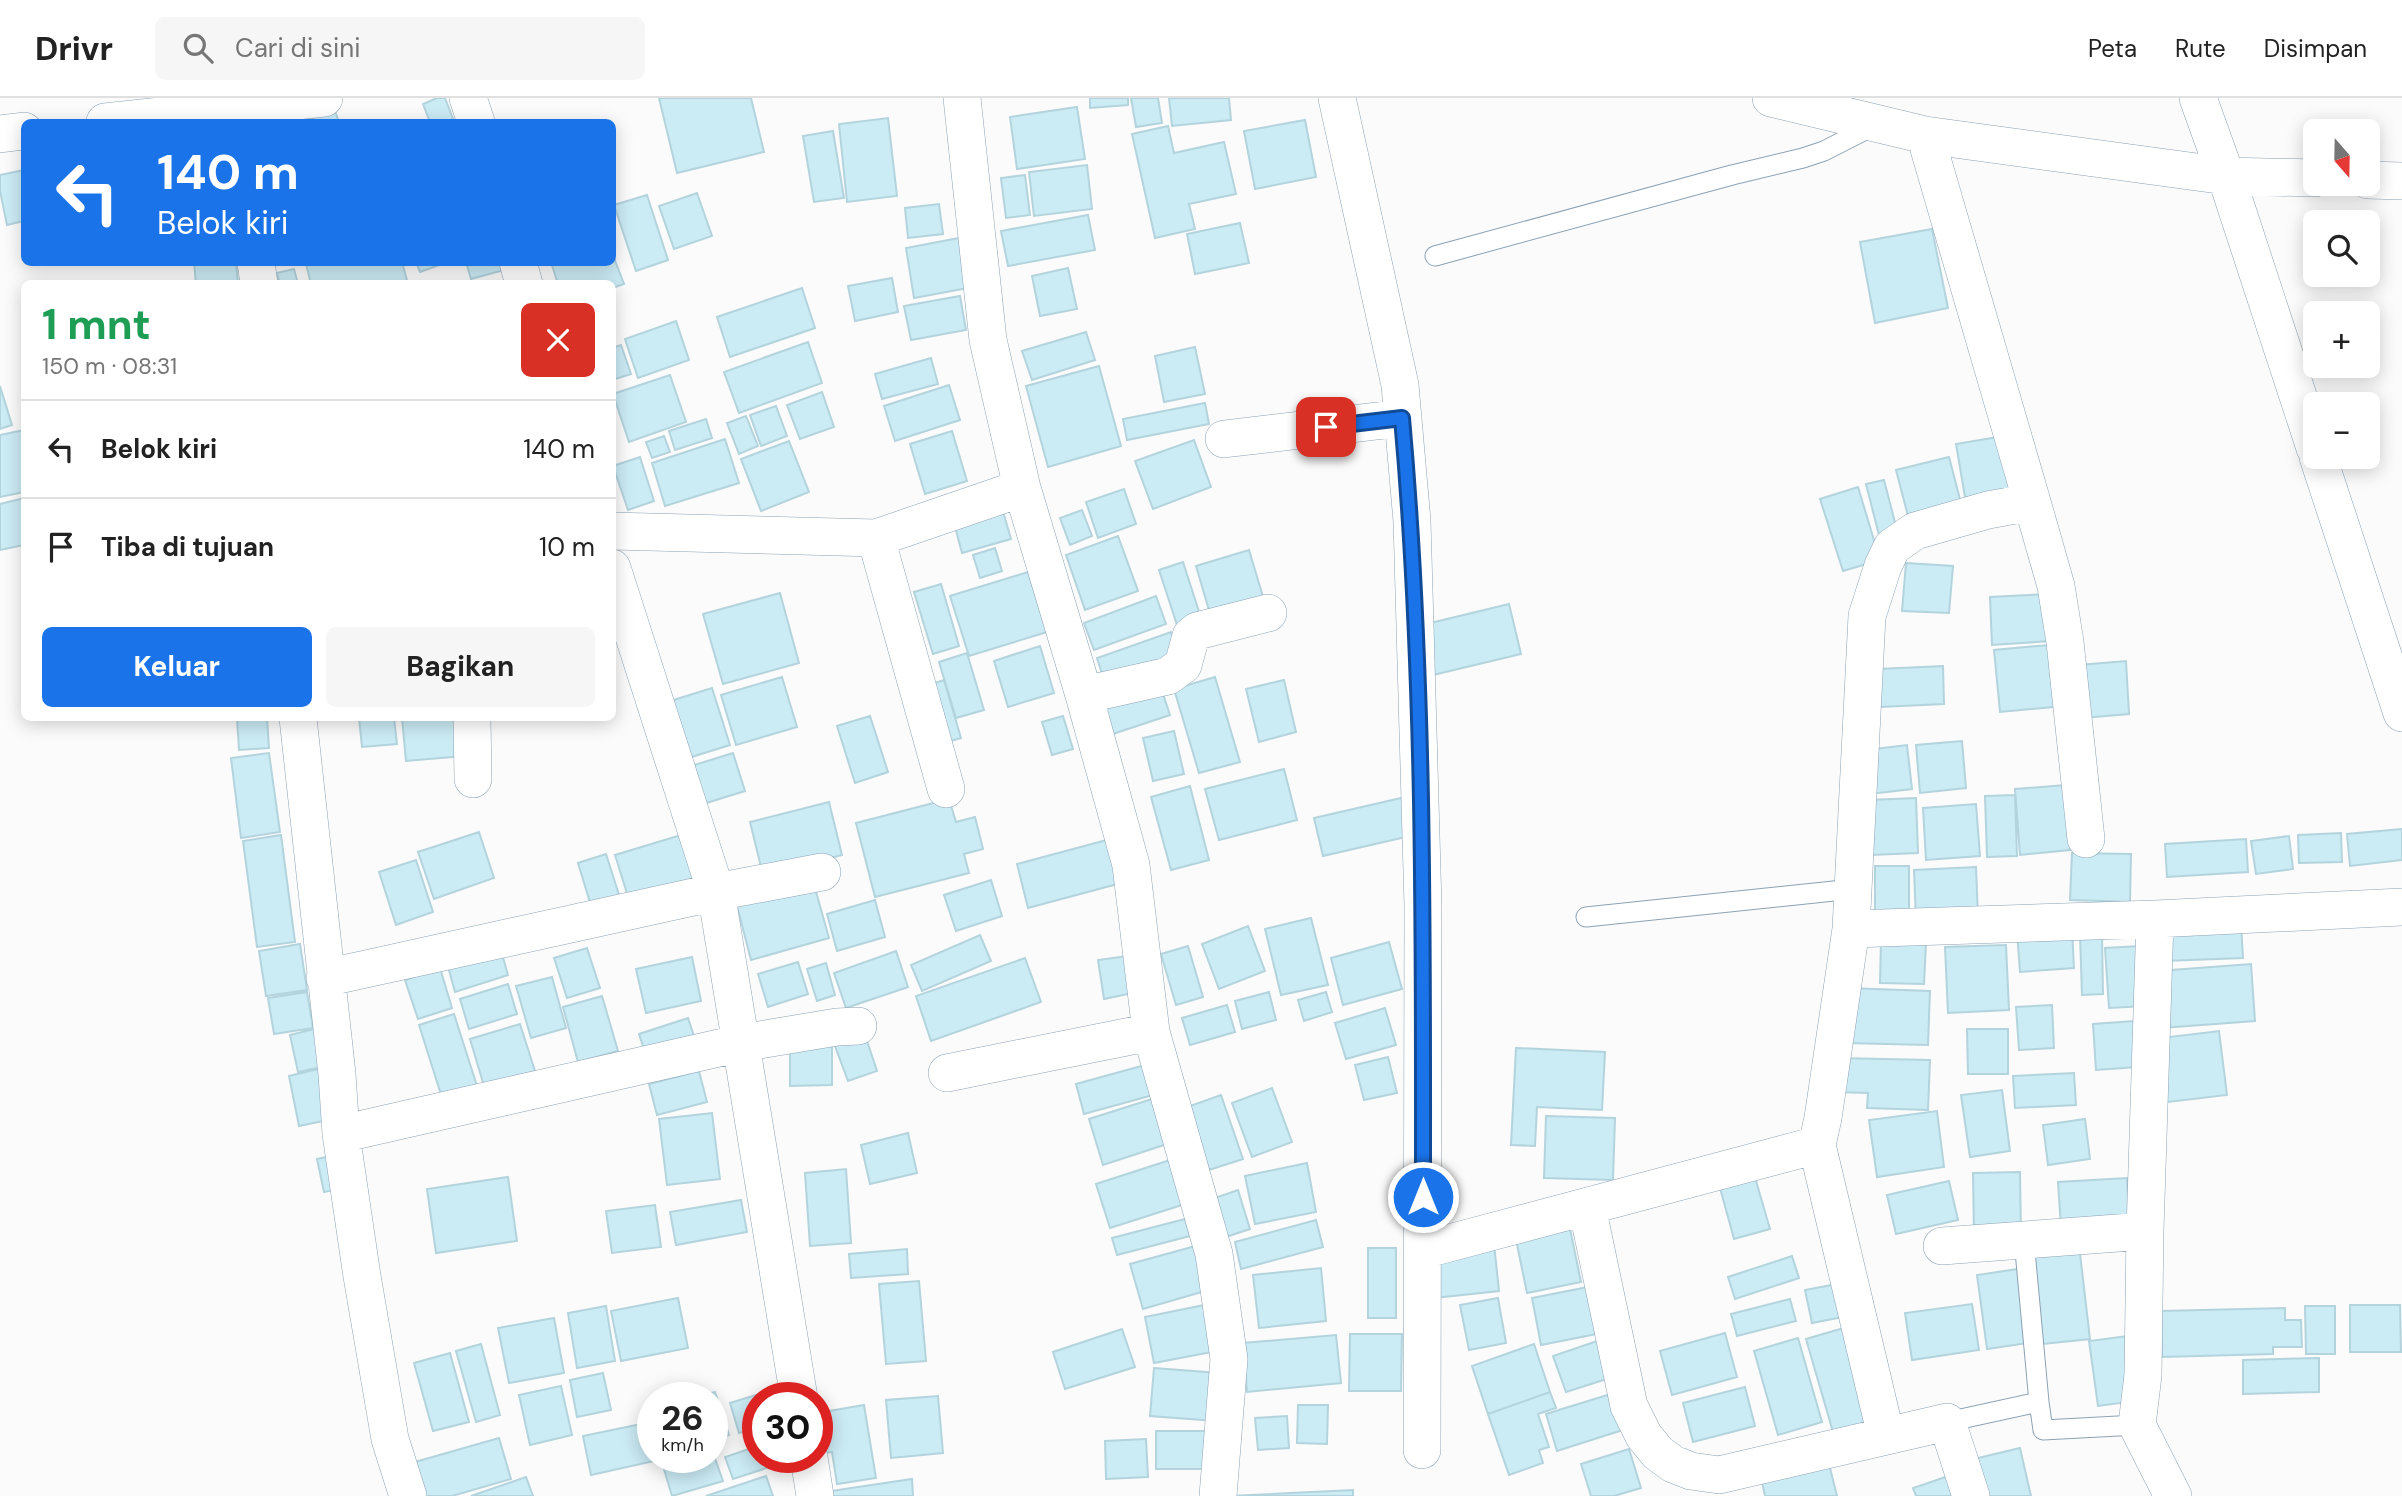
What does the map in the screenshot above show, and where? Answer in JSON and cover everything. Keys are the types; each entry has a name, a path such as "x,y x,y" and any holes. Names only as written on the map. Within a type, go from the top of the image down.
{"street":[{"path":"162,119 237,115 324,98"},
{"path":"468,98 475,119"},
{"path":"961,98 988,340 1021,488 1084,695 1131,864 1151,1032 1214,1254 1229,1359 1218,1496"},
{"path":"1337,98 1399,385 1412,521 1423,906 1422,1450"},
{"path":"1771,98 1925,135 2226,176 2303,178"},
{"path":"2198,98 2303,411"},
{"path":"0,134 21,131"},
{"path":"1925,135 2056,586 2086,839"},
{"path":"2380,180 2402,181"},
{"path":"1224,439 1402,418"},
{"path":"2322,469 2402,713"},
{"path":"616,531 876,538 1021,488"},
{"path":"1886,1436 1817,1146 1851,929 1867,616 1892,547 1915,531 1988,510 2032,502"},
{"path":"876,538 946,789"},
{"path":"616,580 716,892 796,1382"},
{"path":"1084,695 1168,676 1183,665 1191,636 1197,631 1268,613"},
{"path":"298,721 337,1074 341,1134 390,1439 408,1496"},
{"path":"472,721 473,779"},
{"path":"325,978 716,892 822,872"},
{"path":"1851,929 2155,919 2402,906"},
{"path":"2155,919 2143,1375 2137,1425 2173,1496"},
{"path":"341,1134 741,1042 858,1026"},
{"path":"947,1073 1151,1032"},
{"path":"1423,1250 1817,1146"},
{"path":"1587,1207 1629,1406 1644,1436 1658,1453 1673,1464 1723,1485 1886,1436 1947,1422 1971,1496"},
{"path":"1942,1246 2145,1231"},
{"path":"811,1473 815,1496"}],"lane":[{"path":"1435,256 1803,158 1824,151 1878,124"},
{"path":"1586,917 1853,889"},
{"path":"2024,1240 2043,1430 2137,1425"},
{"path":"1947,1422 2039,1402"}],"building":[{"path":"437,98 445,98 453,119 429,119 423,104"},
{"path":"659,98 751,98 764,152 677,173"},
{"path":"1090,98 1128,98 1128,105 1090,108"},
{"path":"1131,98 1158,98 1162,123 1136,127"},
{"path":"1169,98 1229,98 1231,120 1172,126"},
{"path":"1077,107 1085,159 1017,169 1010,117"},
{"path":"335,111 338,119 310,119"},
{"path":"888,118 897,196 847,202 839,124"},
{"path":"1305,120 1316,177 1255,189 1244,131"},
{"path":"1168,126 1174,153 1224,142 1236,194 1189,204 1195,229 1155,238 1132,134"},
{"path":"833,131 844,198 814,202 803,136"},
{"path":"1087,165 1092,209 1034,216 1029,172"},
{"path":"21,171 21,222 7,225 0,191 0,175"},
{"path":"1025,175 1030,215 1006,218 1001,178"},
{"path":"697,193 712,236 674,249 659,206"},
{"path":"647,195 668,260 636,271 616,204"},
{"path":"939,204 943,234 908,238 905,208"},
{"path":"1088,215 1095,250 1008,266 1001,231"},
{"path":"1240,223 1249,263 1195,274 1187,234"},
{"path":"1932,229 1948,308 1875,323 1860,242"},
{"path":"959,238 968,288 914,298 906,248"},
{"path":"616,263 624,284 616,287 616,280 557,280 552,266 616,266"},
{"path":"194,266 236,266 238,280 196,280"},
{"path":"306,266 403,266 407,280 310,280"},
{"path":"418,266 437,266 420,272"},
{"path":"467,266 503,266 504,270 471,279"},
{"path":"1068,268 1077,309 1040,316 1032,276"},
{"path":"294,269 297,280 279,280 277,273"},
{"path":"892,278 898,312 855,321 848,286"},
{"path":"802,288 815,328 730,357 717,317"},
{"path":"960,296 966,330 911,340 904,306"},
{"path":"676,321 689,360 638,378 625,339"},
{"path":"1086,332 1095,360 1032,380 1022,351"},
{"path":"808,342 822,383 739,413 724,372"},
{"path":"621,345 631,374 616,379 616,347"},
{"path":"1195,347 1205,394 1164,402 1155,356"},
{"path":"931,358 938,384 882,399 875,374"},
{"path":"1099,366 1121,446 1048,467 1026,386"},
{"path":"670,375 686,422 629,442 616,403 616,393"},
{"path":"949,385 960,420 895,441 884,406"},
{"path":"0,386 12,425 0,429"},
{"path":"822,392 834,427 800,439 787,405"},
{"path":"1205,403 1209,424 1127,440 1123,419"},
{"path":"776,406 787,436 761,446 750,415"},
{"path":"746,416 758,446 739,454 727,423"},
{"path":"706,419 712,438 675,450 669,431"},
{"path":"21,431 21,493 0,497 0,435"},
{"path":"952,431 967,481 925,494 910,444"},
{"path":"664,436 670,452 652,458 646,442"},
{"path":"2004,436 2014,494 1966,503 1956,444"},
{"path":"725,439 739,483 665,506 652,463"},
{"path":"1194,440 1211,487 1153,509 1135,461"},
{"path":"789,441 809,492 761,511 741,459"},
{"path":"640,457 654,501 628,510 616,475 616,465"},
{"path":"1949,457 1961,503 1908,516 1896,470"},
{"path":"1884,480 1898,534 1880,539 1866,484"},
{"path":"1858,487 1880,560 1843,571 1820,499"},
{"path":"1124,489 1136,524 1098,538 1086,502"},
{"path":"21,499 21,546 0,550 0,504"},
{"path":"1002,508 1011,539 962,553 954,523"},
{"path":"1082,510 1092,536 1070,545 1060,518"},
{"path":"1118,536 1138,591 1085,610 1066,555"},
{"path":"995,548 1002,571 980,578 973,555"},
{"path":"1249,550 1264,600 1211,617 1196,566"},
{"path":"1183,562 1202,621 1178,628 1159,570"},
{"path":"1906,563 1953,566 1949,613 1902,611"},
{"path":"1028,572 1047,632 969,656 950,596"},
{"path":"941,584 959,646 933,654 914,592"},
{"path":"780,593 799,663 723,684 703,614"},
{"path":"2049,594 2051,641 1992,645 1990,597"},
{"path":"1156,596 1166,624 1094,650 1084,623"},
{"path":"1509,604 1521,654 1433,675 1422,625"},
{"path":"1171,632 1180,657 1105,683 1097,658"},
{"path":"2049,645 2054,707 2000,712 1994,650"},
{"path":"1040,646 1054,693 1008,707 994,661"},
{"path":"967,653 984,710 956,718 939,662"},
{"path":"2126,661 2129,714 2083,718 2079,665"},
{"path":"1943,666 1944,704 1880,707 1878,669"},
{"path":"782,677 797,727 736,745 721,695"},
{"path":"1215,677 1240,762 1199,773 1174,689"},
{"path":"944,680 961,738 937,745 919,688"},
{"path":"1284,680 1296,732 1259,742 1246,689"},
{"path":"1160,685 1170,715 1113,734 1104,705"},
{"path":"712,688 730,745 682,760 664,703"},
{"path":"870,716 888,772 855,783 837,726"},
{"path":"1063,716 1073,749 1052,755 1042,722"},
{"path":"237,721 267,721 269,748 239,750"},
{"path":"359,721 394,721 397,744 362,747"},
{"path":"402,721 460,721 464,756 406,761"},
{"path":"1174,731 1184,774 1153,781 1143,738"},
{"path":"1962,741 1966,788 1920,793 1916,745"},
{"path":"1907,745 1912,789 1870,794 1866,750"},
{"path":"269,753 280,832 241,838 231,758"},
{"path":"733,753 745,791 700,805 688,767"},
{"path":"1284,769 1297,820 1219,840 1205,789"},
{"path":"2065,785 2070,850 2020,855 2015,789"},
{"path":"1190,786 1209,860 1171,870 1151,797"},
{"path":"2015,795 2017,856 1987,857 1985,796"},
{"path":"1401,798 1410,836 1323,856 1314,818"},
{"path":"1916,798 1918,853 1871,855 1870,800"},
{"path":"949,799 956,822 975,817 983,849 964,854 969,873 875,897 856,823"},
{"path":"829,802 842,855 763,875 750,822"},
{"path":"1976,804 1980,856 1926,860 1923,808"},
{"path":"2402,829 2402,860 2350,866 2347,834"},
{"path":"479,832 494,878 434,899 418,852"},
{"path":"691,832 705,880 630,903 615,855"},
{"path":"2341,833 2342,862 2299,863 2298,835"},
{"path":"281,835 295,942 257,947 243,841"},
{"path":"2289,836 2293,869 2256,874 2251,841"},
{"path":"1114,838 1125,882 1028,908 1017,864"},
{"path":"2246,839 2248,872 2167,877 2165,844"},
{"path":"2072,853 2131,854 2130,902 2070,900"},
{"path":"606,854 621,901 592,909 578,863"},
{"path":"416,860 433,912 396,925 379,872"},
{"path":"1875,866 1909,866 1909,920 1875,920"},
{"path":"1976,867 1978,918 1916,920 1914,870"},
{"path":"991,880 1002,916 956,931 944,895"},
{"path":"813,881 829,938 751,960 736,902"},
{"path":"875,900 885,937 837,951 827,914"},
{"path":"1311,918 1328,985 1281,995 1265,929"},
{"path":"2241,924 2243,958 2165,961 2164,926"},
{"path":"1248,926 1265,971 1219,989 1202,944"},
{"path":"2072,928 2074,968 2020,972 2017,932"},
{"path":"980,935 991,961 922,991 911,965"},
{"path":"2080,935 2102,935 2103,994 2082,995"},
{"path":"1881,941 1926,943 1924,984 1880,983"},
{"path":"1389,942 1402,989 1343,1005 1331,958"},
{"path":"300,944 307,990 266,996 259,951"},
{"path":"2006,945 2009,1010 1948,1013 1945,947"},
{"path":"1188,946 1203,997 1176,1005 1161,954"},
{"path":"2140,946 2145,1006 2109,1008 2105,948"},
{"path":"500,947 508,975 455,992 447,963"},
{"path":"587,948 600,988 567,998 554,958"},
{"path":"896,951 908,987 846,1008 834,973"},
{"path":"1127,956 1133,993 1104,999 1098,960"},
{"path":"692,957 701,1001 646,1013 636,969"},
{"path":"1025,958 1041,1002 931,1041 916,996"},
{"path":"798,962 808,994 768,1007 758,974"},
{"path":"826,963 835,995 817,1001 807,969"},
{"path":"2251,964 2255,1021 2162,1028 2158,971"},
{"path":"440,968 452,1008 418,1019 405,980"},
{"path":"552,977 566,1028 531,1038 516,986"},
{"path":"508,984 517,1014 469,1029 460,999"},
{"path":"1847,988 1930,991 1928,1045 1845,1043"},
{"path":"307,992 313,1028 274,1034 268,998"},
{"path":"1269,992 1276,1020 1242,1029 1235,1001"},
{"path":"1326,992 1332,1012 1304,1021 1298,1000"},
{"path":"602,996 618,1051 578,1062 563,1007"},
{"path":"1227,1005 1235,1032 1190,1045 1182,1018"},
{"path":"2052,1005 2054,1048 2019,1050 2016,1007"},
{"path":"1385,1008 1396,1045 1346,1059 1335,1023"},
{"path":"454,1014 478,1089 443,1101 419,1025"},
{"path":"688,1018 696,1042 647,1059 639,1034"},
{"path":"2134,1021 2137,1067 2096,1070 2093,1024"},
{"path":"520,1024 535,1071 484,1086 470,1039"},
{"path":"314,1029 322,1067 298,1072 290,1035"},
{"path":"1967,1029 2008,1029 2008,1074 1968,1074"},
{"path":"2219,1031 2227,1095 2160,1103 2152,1039"},
{"path":"865,1035 877,1071 848,1081 835,1046"},
{"path":"832,1041 832,1085 790,1086 790,1042"},
{"path":"1516,1048 1605,1052 1602,1110 1537,1107 1535,1146 1511,1145"},
{"path":"1388,1057 1397,1093 1364,1100 1355,1065"},
{"path":"1837,1058 1930,1060 1928,1110 1867,1108 1868,1093 1836,1092"},
{"path":"1145,1065 1153,1095 1084,1114 1076,1084"},
{"path":"322,1068 333,1119 299,1126 289,1076"},
{"path":"699,1071 707,1102 657,1115 649,1084"},
{"path":"2074,1073 2076,1105 2015,1108 2013,1076"},
{"path":"1272,1088 1292,1142 1252,1157 1232,1103"},
{"path":"2002,1090 2010,1151 1970,1157 1961,1095"},
{"path":"1221,1095 1243,1159 1209,1170 1187,1107"},
{"path":"1155,1098 1170,1143 1103,1165 1089,1119"},
{"path":"1937,1111 1944,1167 1877,1177 1869,1120"},
{"path":"712,1113 720,1179 667,1185 659,1119"},
{"path":"1546,1116 1615,1118 1613,1180 1544,1178"},
{"path":"2085,1119 2090,1159 2048,1165 2043,1125"},
{"path":"908,1133 917,1173 870,1184 861,1145"},
{"path":"340,1154 347,1187 324,1192 317,1159"},
{"path":"1170,1160 1185,1204 1110,1228 1096,1184"},
{"path":"1307,1163 1316,1212 1255,1224 1245,1176"},
{"path":"1752,1167 1770,1229 1734,1239 1717,1177"},
{"path":"846,1169 851,1243 810,1246 805,1173"},
{"path":"2020,1172 2021,1234 1974,1235 1973,1173"},
{"path":"508,1177 517,1241 436,1253 427,1189"},
{"path":"2127,1178 2129,1224 2061,1228 2058,1182"},
{"path":"1949,1181 1958,1220 1896,1234 1887,1195"},
{"path":"1238,1190 1250,1229 1220,1239 1206,1201"},
{"path":"741,1200 747,1232 676,1245 670,1212"},
{"path":"655,1205 661,1247 612,1253 606,1211"},
{"path":"1185,1219 1190,1236 1117,1255 1112,1238"},
{"path":"1568,1219 1581,1282 1527,1293 1514,1230"},
{"path":"1316,1220 1323,1247 1241,1269 1235,1242"},
{"path":"1494,1244 1499,1291 1435,1298 1430,1252"},
{"path":"1199,1245 1212,1289 1143,1309 1130,1264"},
{"path":"2079,1245 2090,1339 2043,1344 2033,1250"},
{"path":"1368,1248 1396,1248 1396,1318 1368,1318"},
{"path":"907,1249 908,1274 851,1278 849,1254"},
{"path":"1792,1256 1799,1278 1735,1299 1728,1277"},
{"path":"1321,1268 1326,1321 1259,1328 1253,1275"},
{"path":"2018,1269 2028,1343 1987,1349 1977,1275"},
{"path":"919,1281 926,1361 886,1364 879,1284"},
{"path":"1842,1283 1848,1316 1812,1323 1805,1290"},
{"path":"1588,1287 1597,1334 1541,1345 1532,1298"},
{"path":"678,1298 688,1348 621,1361 611,1311"},
{"path":"1498,1298 1506,1343 1469,1350 1460,1305"},
{"path":"1790,1299 1796,1321 1737,1336 1731,1314"},
{"path":"1209,1304 1217,1351 1154,1363 1145,1317"},
{"path":"1972,1304 1979,1350 1912,1360 1905,1313"},
{"path":"2350,1305 2400,1305 2401,1352 2350,1352"},
{"path":"606,1306 615,1361 577,1368 568,1313"},
{"path":"2305,1306 2335,1306 2335,1354 2306,1354"},
{"path":"2285,1308 2285,1320 2301,1320 2302,1347 2273,1347 2273,1354 2162,1357 2161,1311"},
{"path":"554,1318 564,1373 509,1383 498,1328"},
{"path":"1847,1327 1874,1420 1833,1432 1806,1339"},
{"path":"1122,1329 1135,1367 1065,1389 1053,1352"},
{"path":"1725,1333 1737,1377 1672,1395 1660,1351"},
{"path":"1350,1334 1402,1334 1401,1391 1349,1391"},
{"path":"1336,1335 1341,1383 1247,1392 1243,1343"},
{"path":"2127,1336 2136,1401 2098,1406 2089,1341"},
{"path":"1798,1338 1822,1422 1778,1435 1754,1351"},
{"path":"1603,1339 1616,1376 1566,1392 1553,1356"},
{"path":"481,1344 500,1415 476,1422 456,1351"},
{"path":"1534,1344 1550,1392 1488,1414 1472,1366"},
{"path":"450,1353 469,1422 433,1431 414,1363"},
{"path":"2319,1358 2319,1392 2243,1394 2243,1360"},
{"path":"1154,1368 1219,1373 1215,1421 1150,1416"},
{"path":"603,1373 611,1410 577,1417 570,1380"},
{"path":"561,1386 572,1435 530,1445 519,1395"},
{"path":"1745,1387 1755,1426 1693,1442 1683,1403"},
{"path":"1550,1392 1556,1408 1538,1414 1549,1447 1539,1450 1543,1463 1509,1475 1488,1414"},
{"path":"1617,1392 1629,1428 1557,1451 1546,1414"},
{"path":"938,1396 943,1453 891,1458 886,1400"},
{"path":"742,1399 742,1432 739,1433 730,1403"},
{"path":"864,1405 876,1478 837,1484 833,1458 833,1410"},
{"path":"1298,1405 1328,1405 1327,1444 1297,1443"},
{"path":"1287,1416 1289,1448 1258,1450 1255,1418"},
{"path":"637,1425 637,1465 591,1475 583,1436"},
{"path":"1156,1431 1210,1431 1210,1469 1156,1469"},
{"path":"499,1438 511,1479 452,1496 424,1496 415,1462"},
{"path":"1146,1439 1148,1477 1106,1479 1105,1441"},
{"path":"2020,1448 2031,1496 1982,1496 1974,1459"},
{"path":"1629,1449 1641,1488 1614,1496 1591,1496 1581,1464"},
{"path":"742,1451 742,1473 751,1473 733,1479 728,1456"},
{"path":"1828,1460 1837,1496 1765,1496 1761,1477"},
{"path":"665,1473 720,1473 723,1481 672,1496"},
{"path":"1957,1473 1964,1496 1916,1496 1913,1488"},
{"path":"766,1476 773,1496 706,1496"},
{"path":"526,1477 533,1496 471,1496"},
{"path":"912,1479 913,1496 824,1496 824,1492"},
{"path":"1353,1490 1353,1496 1230,1496"}],"route":[{"path":"1326,427 1402,418 1412,521 1423,906 1423,1197"}]}
